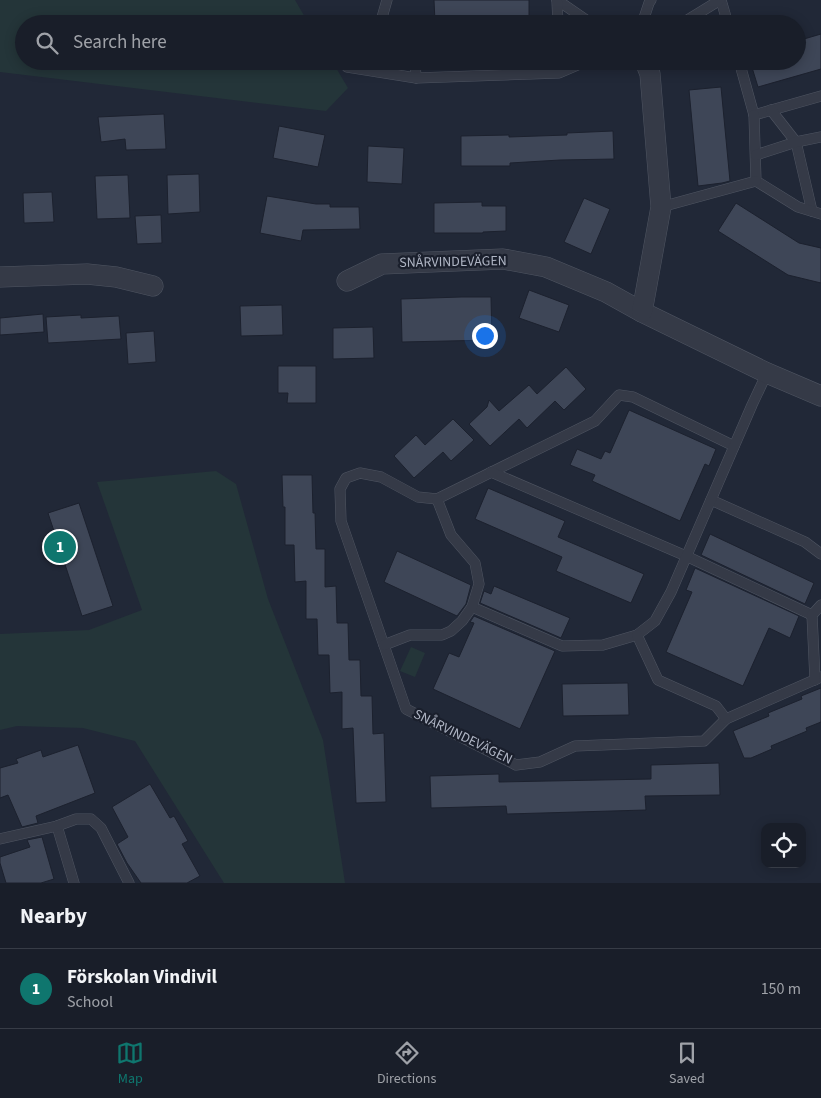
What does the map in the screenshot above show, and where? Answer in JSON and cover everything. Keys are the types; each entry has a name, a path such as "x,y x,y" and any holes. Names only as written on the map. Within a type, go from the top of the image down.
{"street":[{"path":"642,312 661,207 648,70"},
{"name":"SNÅRVINDEVÄGEN","path":"347,281 382,264 503,259 546,267 606,292 642,312 767,373 821,396"},
{"path":"0,277 87,274 116,277 154,286"}],"lane":[{"path":"383,15 388,0"},
{"path":"557,0 558,15"},
{"path":"557,0 579,15"},
{"path":"645,15 651,0"},
{"path":"696,15 720,0 725,15"},
{"path":"366,70 416,78 559,74 568,70"},
{"path":"416,70 416,78"},
{"path":"559,70 559,74"},
{"path":"741,70 754,115 756,181"},
{"path":"754,115 821,96"},
{"path":"771,110 796,142 817,213"},
{"path":"756,154 821,137"},
{"path":"661,207 756,181 798,207 817,213"},
{"path":"472,606 562,646 602,645 637,635 655,621 671,592 767,373"},
{"path":"384,645 410,635 442,635 452,631 462,621 472,606 479,584 475,563 451,535 437,499 595,421 619,395 633,397 734,446"},
{"name":"SNÅRVINDEVÄGEN","path":"437,499 418,497 381,476 360,472 346,478 340,489 341,521 406,709 516,765 540,762 575,746 704,740 726,719 818,679 812,615"},
{"path":"491,472 686,556 812,615 821,605"},
{"path":"711,500 805,542 821,554"},
{"path":"637,635 658,680 716,706 726,719"},
{"path":"0,838 57,826 76,819 91,819 101,828 129,883"},
{"path":"57,826 74,883"}],"shaded area":[{"path":"0,0 295,0 304,15 15,15 15,70 337,70 348,88 326,111 0,72"},
{"path":"216,471 236,484 268,599 323,740 345,883 224,883 135,741 83,728 17,726 0,730 0,634 89,630 142,610 97,482"},
{"path":"411,647 425,653 415,677 400,671"}],"building":[{"path":"434,0 529,0 529,15 435,15"},
{"path":"821,34 821,69 758,87 753,70 806,70 806,38"},
{"path":"721,87 730,181 698,186 689,90"},
{"path":"164,114 166,149 126,150 125,139 101,142 98,117"},
{"path":"279,126 325,135 318,167 273,158"},
{"path":"613,131 614,159 510,163 510,166 461,166 461,136 509,135 509,137"},
{"path":"368,146 404,148 402,184 367,182"},
{"path":"199,174 200,212 168,214 167,175"},
{"path":"128,175 130,218 97,219 95,176"},
{"path":"52,192 54,222 24,223 23,193"},
{"path":"267,196 316,204 330,204 330,207 359,207 360,229 303,230 301,241 260,233"},
{"path":"584,198 610,209 591,254 564,242"},
{"path":"482,202 482,206 506,206 506,231 434,233 434,203"},
{"path":"736,203 799,243 821,248 821,283 788,275 718,231"},
{"path":"161,215 162,243 137,244 135,216"},
{"path":"529,290 569,305 559,332 519,318"},
{"path":"491,297 492,340 402,342 401,299"},
{"path":"282,305 283,335 241,336 240,306"},
{"path":"43,314 44,332 0,335 0,318"},
{"path":"81,315 81,318 119,316 121,339 48,343 46,317"},
{"path":"373,327 374,358 333,359 333,328"},
{"path":"154,331 156,362 128,364 126,333"},
{"path":"278,366 316,366 316,403 287,403 288,393 278,393"},
{"path":"566,367 586,389 564,410 555,401 527,428 519,419 490,446 469,424 487,407 489,400 499,411 529,385 537,394"},
{"path":"629,410 716,449 709,466 705,464 680,521 592,481 595,475 570,465 577,449 601,459 605,451 610,453"},
{"path":"453,419 474,440 451,461 443,452 414,478 394,456 416,435 425,445"},
{"path":"282,475 312,475 316,549 325,549 325,587 336,586 337,623 348,623 349,660 360,660 361,696 372,696 373,734 384,733 386,802 356,803 353,728 342,729 342,692 330,693 329,655 318,655 317,619 306,619 306,581 295,582 294,545 285,545 285,507 283,507"},
{"path":"488,488 565,521 558,537 644,574 631,603 556,571 562,557 475,519"},
{"path":"79,503 113,606 82,616 48,513"},
{"path":"710,534 814,583 805,604 701,555"},
{"path":"397,551 471,585 466,604 457,616 384,582"},
{"path":"695,568 799,616 790,638 769,628 743,686 666,652 692,592 686,590"},
{"path":"494,586 570,618 561,638 480,603 484,591 491,594"},
{"path":"474,616 555,651 520,729 433,689 449,653 459,657 474,623 470,622"},
{"path":"628,683 629,715 563,716 562,684"},
{"path":"821,688 821,722 806,728 807,731 771,746 772,749 751,758 744,758 733,731 769,716 768,713 802,699 801,696"},
{"path":"78,745 95,793 36,816 38,823 22,827 8,795 0,798 0,768 18,763 16,759 41,750 43,757"},
{"path":"719,763 720,795 645,796 646,810 507,814 506,806 431,808 430,776 499,774 499,782 651,779 651,765"},
{"path":"150,784 170,818 174,816 188,841 182,844 200,876 187,883 141,883 117,844 128,837 112,807"},
{"path":"42,837 54,879 41,883 6,883 0,857 30,847 27,840"}],"place":[{"name":"Förskolan Vindivil","path":"60,547"}]}
